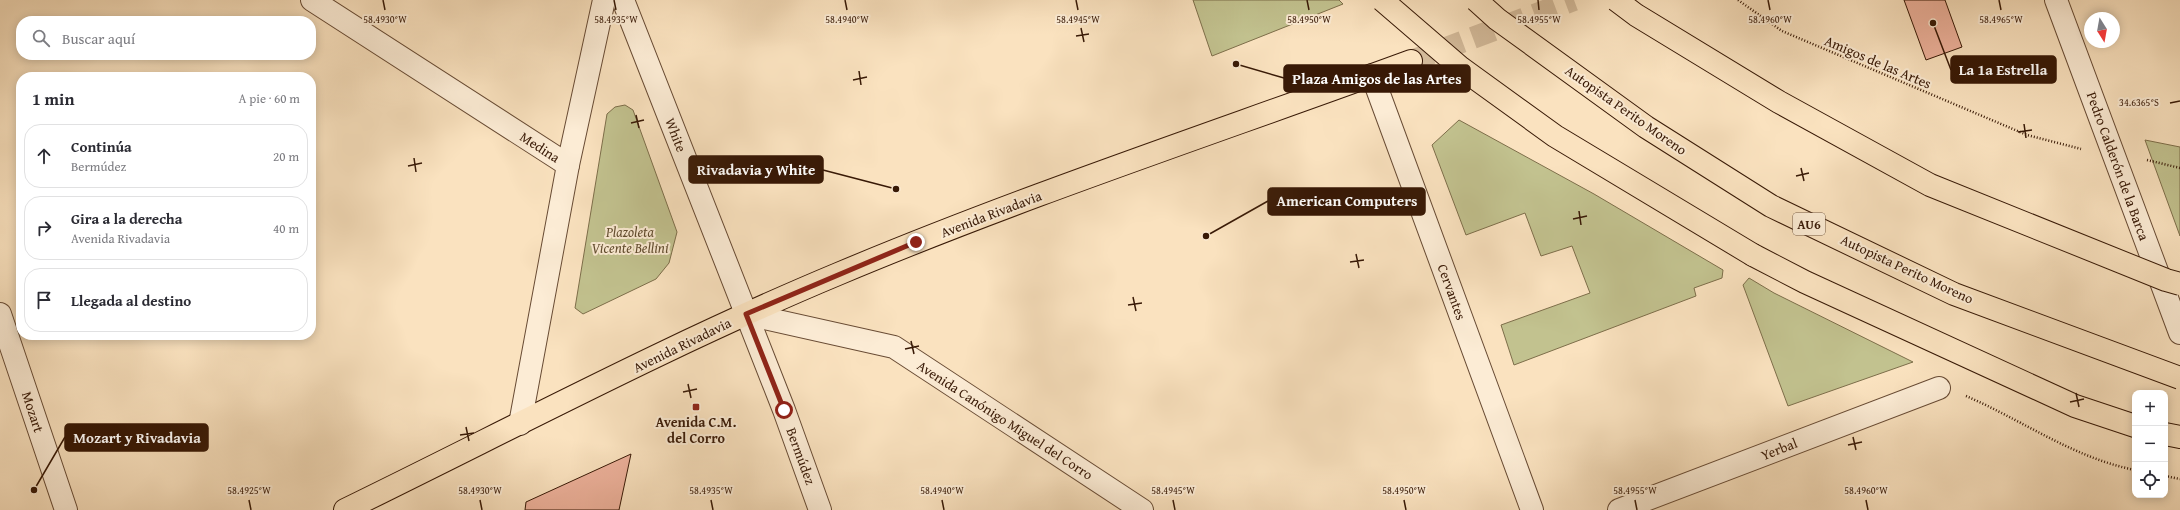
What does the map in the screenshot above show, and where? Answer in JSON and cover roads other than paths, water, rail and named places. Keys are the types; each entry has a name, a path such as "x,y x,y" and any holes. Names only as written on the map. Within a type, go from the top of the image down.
{"main road":[{"path":"1382,0 1461,68 1555,136 1753,255 1805,282 2075,406 2132,425"},
{"name":"Autopista Perito Moreno","path":"1476,0 1497,19 1646,126 1772,206 1954,294 2180,378"},
{"path":"1616,0 1636,15 1779,102 1930,185 2166,280 2180,284"},
{"name":"Avenida Rivadavia","path":"345,510 746,314 838,274 984,215 1411,60"},
{"path":"2168,435 2180,437"}],"street":[{"name":"Medina","path":"312,0 568,165 520,424"},
{"path":"568,165 604,0"},
{"name":"White","path":"623,0 746,314"},
{"name":"Pedro Calderón de la Barca","path":"2056,0 2112,152 2178,320"},
{"name":"Cervantes","path":"1372,75 1532,510"},
{"name":"Mozart","path":"0,314 66,510"},
{"name":"Bermúdez","path":"746,314 784,410 820,510"},
{"name":"Avenida Canónigo Miguel del Corro","path":"746,314 894,347 1142,510"},
{"name":"Yerbal","path":"1619,510 1939,388"}],"tunnel":[{"path":"1411,61 1574,0"}],"place":[{"name":"La 1a Estrella","path":"1933,23"},
{"name":"Plaza Amigos de las Artes","path":"1236,64"},
{"name":"Rivadavia y White","path":"896,189"},
{"name":"American Computers","path":"1206,236"},
{"name":"Avenida C.M. del Corro","path":"696,407"},
{"name":"Mozart y Rivadavia","path":"34,490"}],"park label":[{"name":"Plazoleta Vicente Bellini","path":"630,240"}]}
